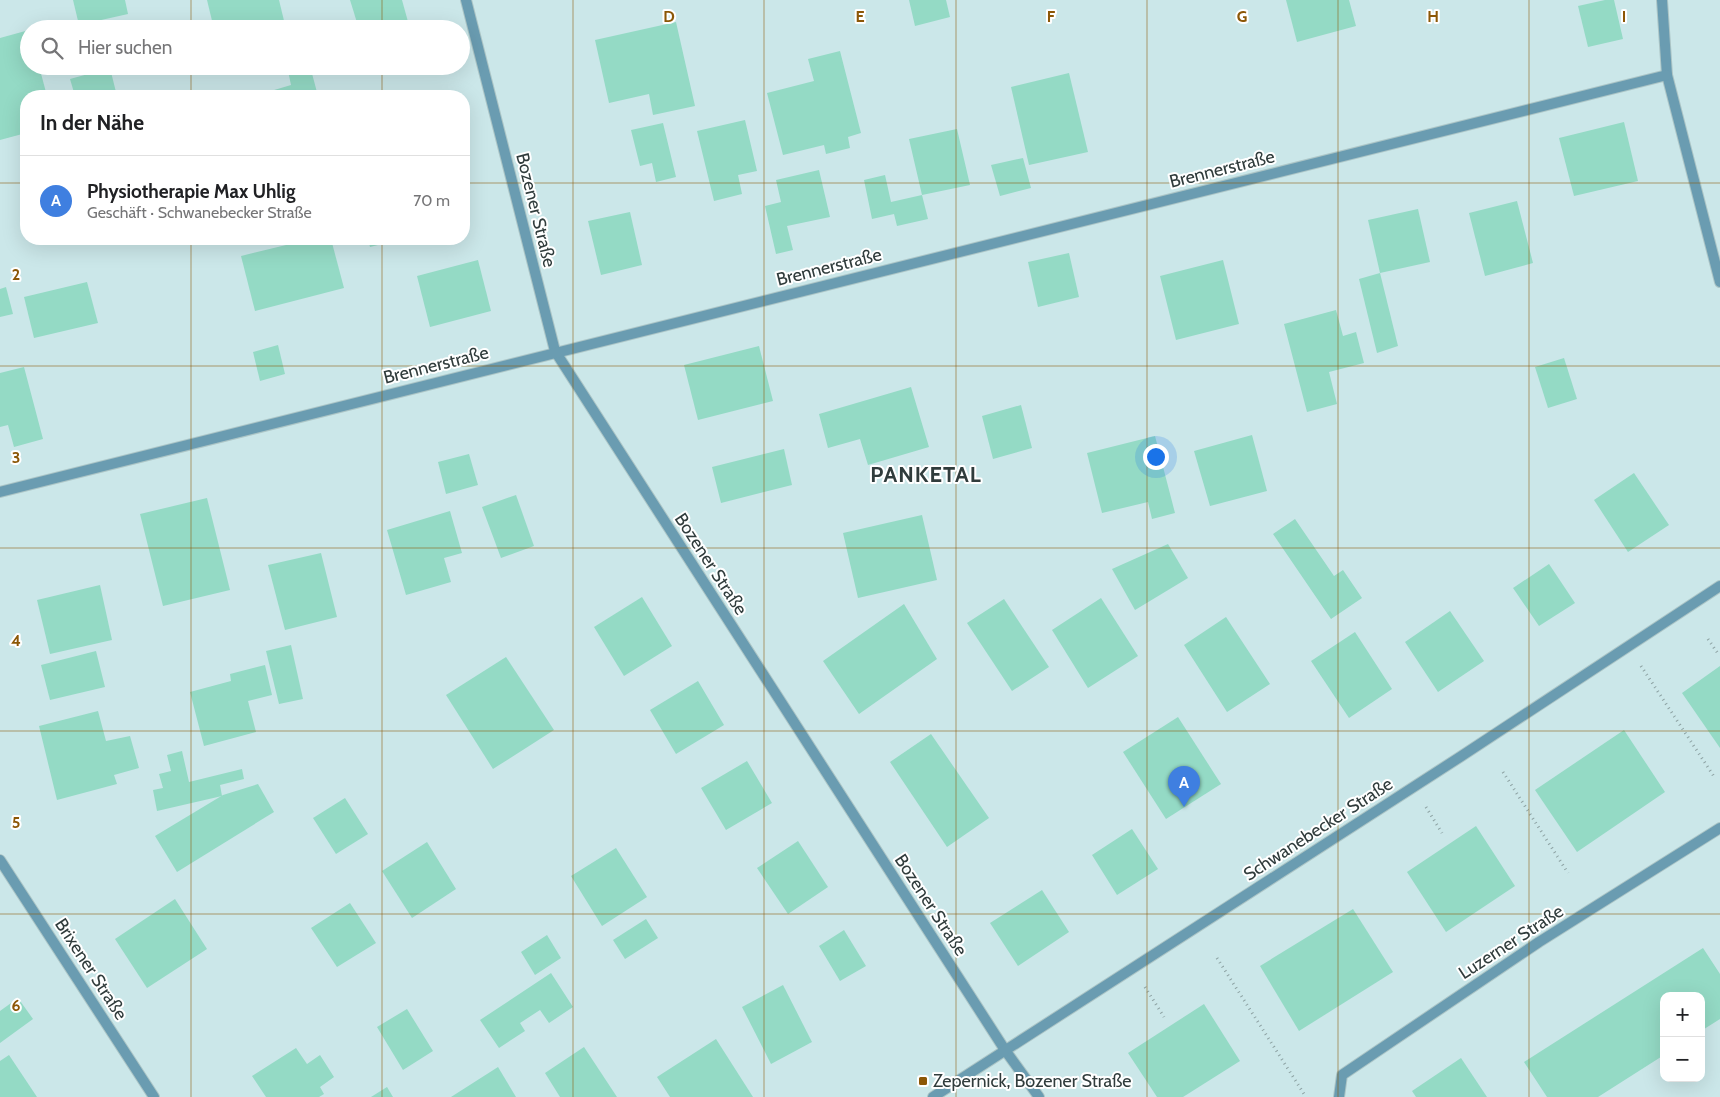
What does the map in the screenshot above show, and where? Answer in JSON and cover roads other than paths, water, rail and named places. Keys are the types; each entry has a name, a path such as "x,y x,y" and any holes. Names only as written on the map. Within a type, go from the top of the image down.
{"street":[{"name":"Bozener Straße","path":"466,0 556,351 1005,1050 1039,1097"},
{"path":"1662,0 1667,75 1720,282"},
{"name":"Brennerstraße","path":"0,492 556,351 1667,75"},
{"name":"Schwanebecker Straße","path":"933,1097 1414,787 1720,586"},
{"name":"Luzerner Straße","path":"1339,1097 1342,1075 1540,942 1720,828"},
{"name":"Brixener Straße","path":"0,860 154,1097"}],"place":[{"name":"Physiotherapie Max Uhlig","path":"1184,807"},
{"name":"Zepernick, Bozener Straße","path":"923,1081"}],"district":[{"name":"PANKETAL","path":"926,474"}]}
